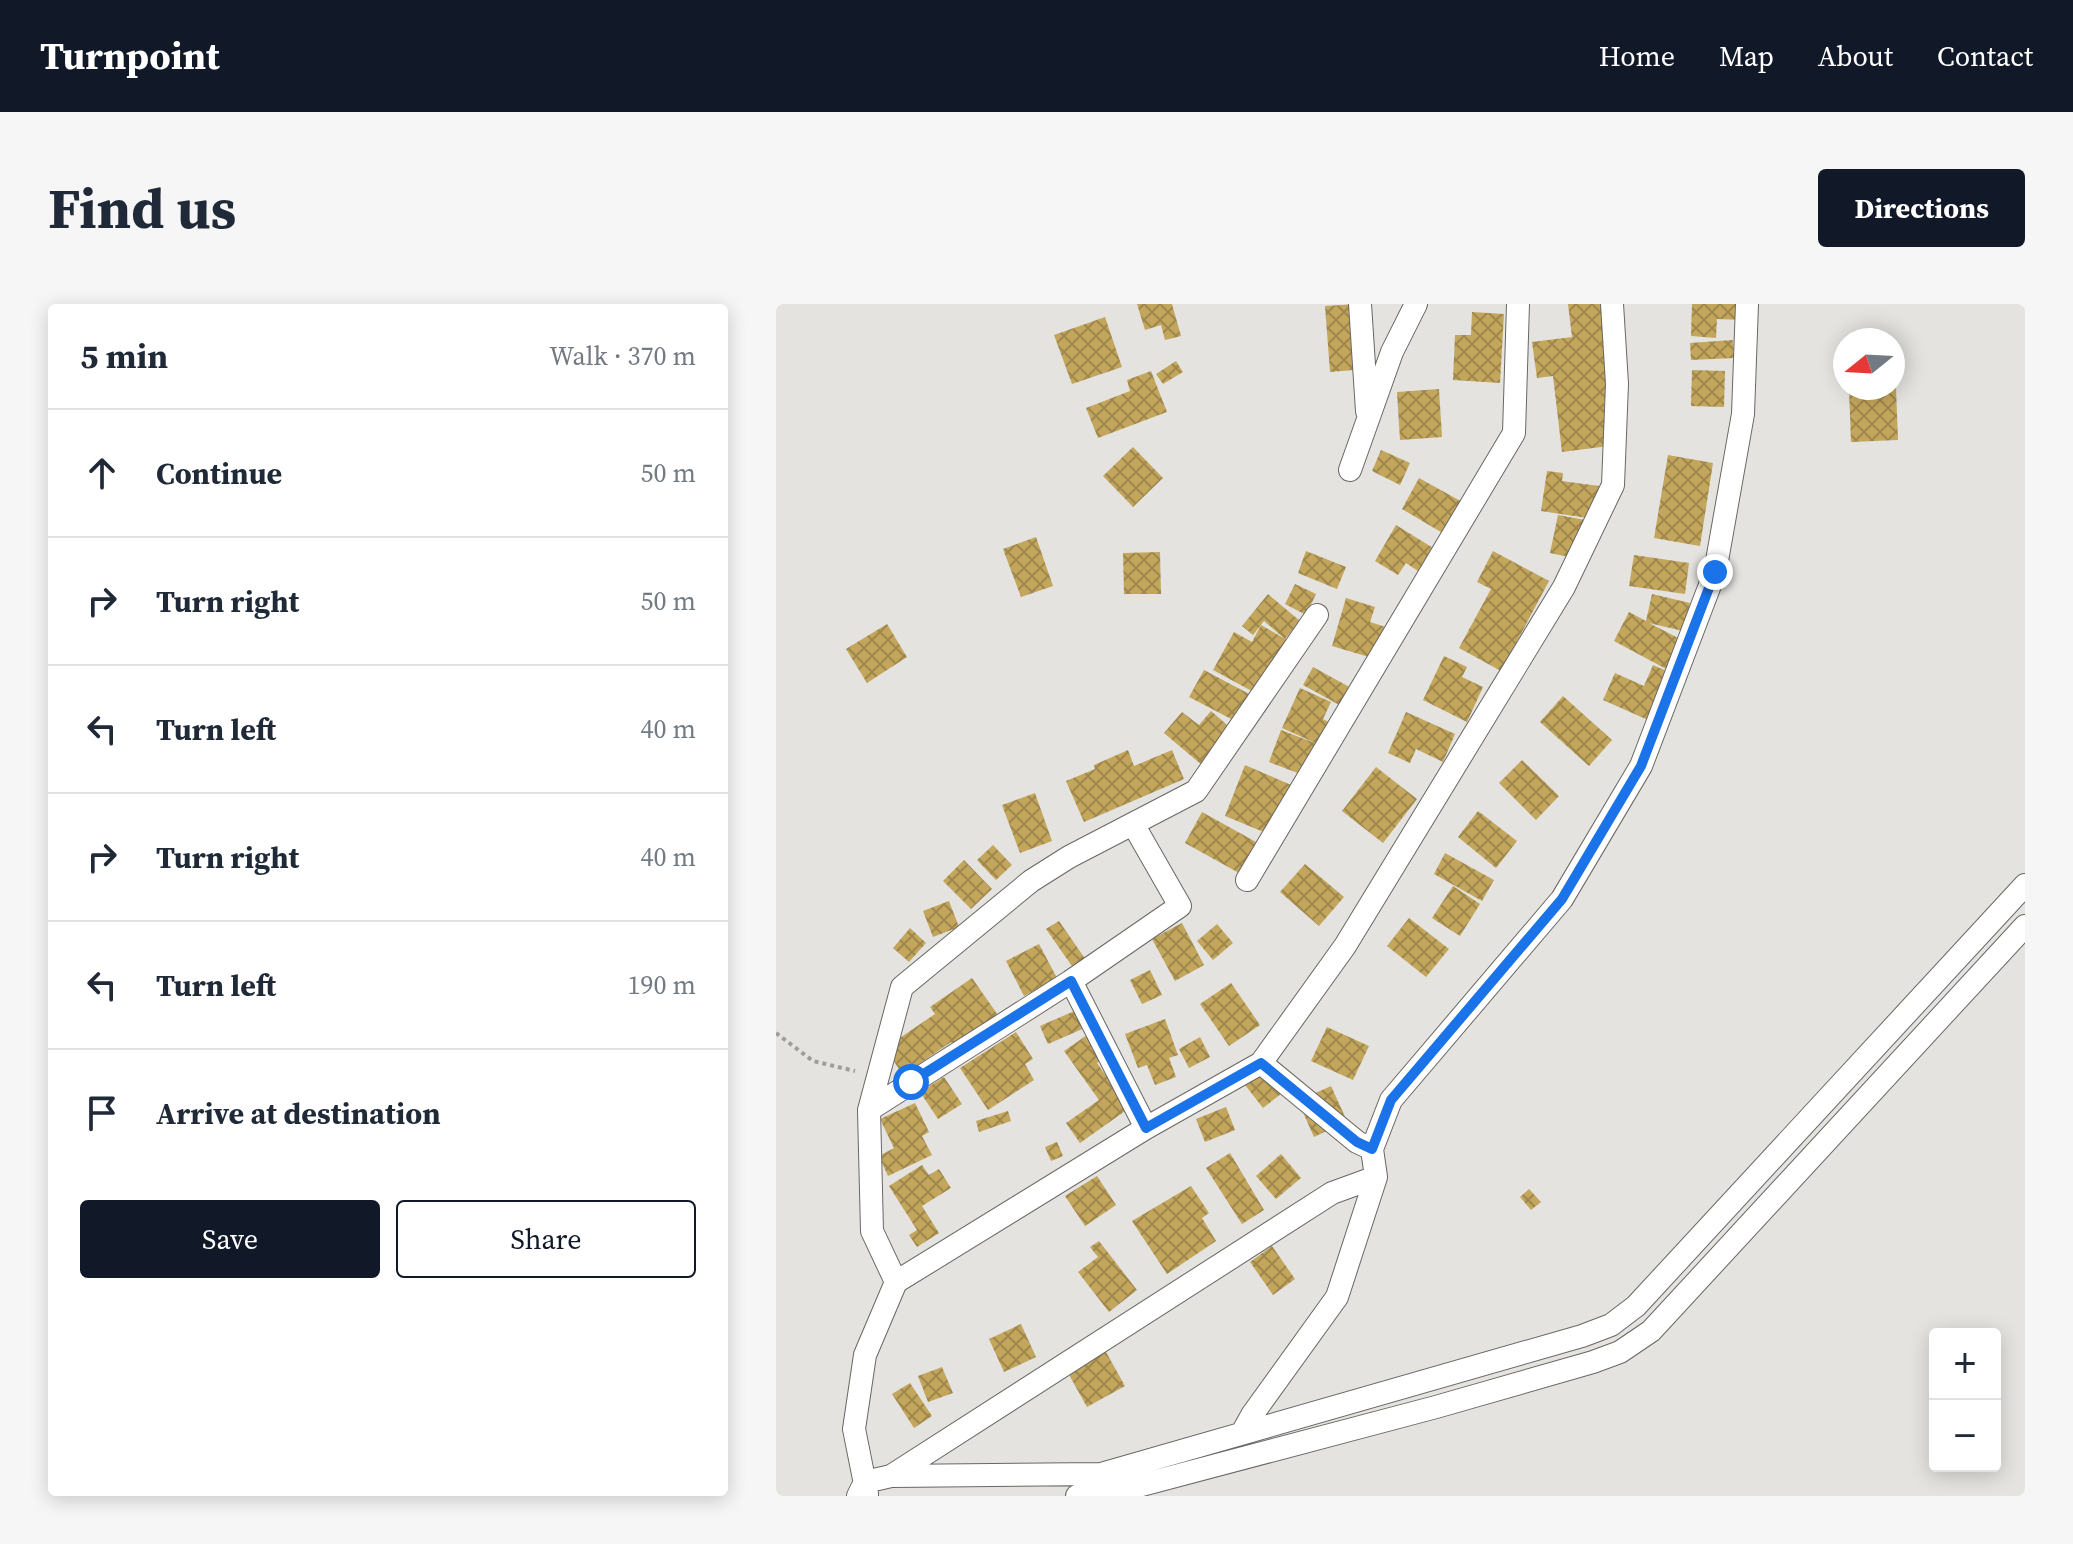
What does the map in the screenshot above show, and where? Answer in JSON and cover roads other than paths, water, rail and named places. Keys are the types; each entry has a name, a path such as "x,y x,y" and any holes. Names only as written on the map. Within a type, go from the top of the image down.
{"street":[{"path":"1360,304 1367,420"},
{"path":"1350,470 1392,352 1416,304"},
{"path":"1247,880 1514,433 1518,304"},
{"path":"1376,1177 1332,1193 864,1491 854,1429 865,1355 896,1282 1146,1128 1261,1063 1345,946 1564,587 1613,485 1617,384 1612,304"},
{"path":"1242,1433 1337,1297 1376,1177 1372,1149 1391,1100 1562,899 1641,766 1715,572 1743,414 1747,304"},
{"path":"896,1282 872,1231 869,1110 902,987 1031,881 1069,857 1196,791 1317,615"},
{"path":"869,1110 1071,981 1180,906 1133,824"},
{"path":"891,1476 1101,1474 1552,1345 1611,1325 1636,1306 2025,885"},
{"path":"1077,1496 1104,1495 1147,1484 1450,1403 1620,1352 1651,1331 2025,926"},
{"path":"1071,981 1146,1128"},
{"path":"1261,1063 1357,1142 1372,1149"}]}
